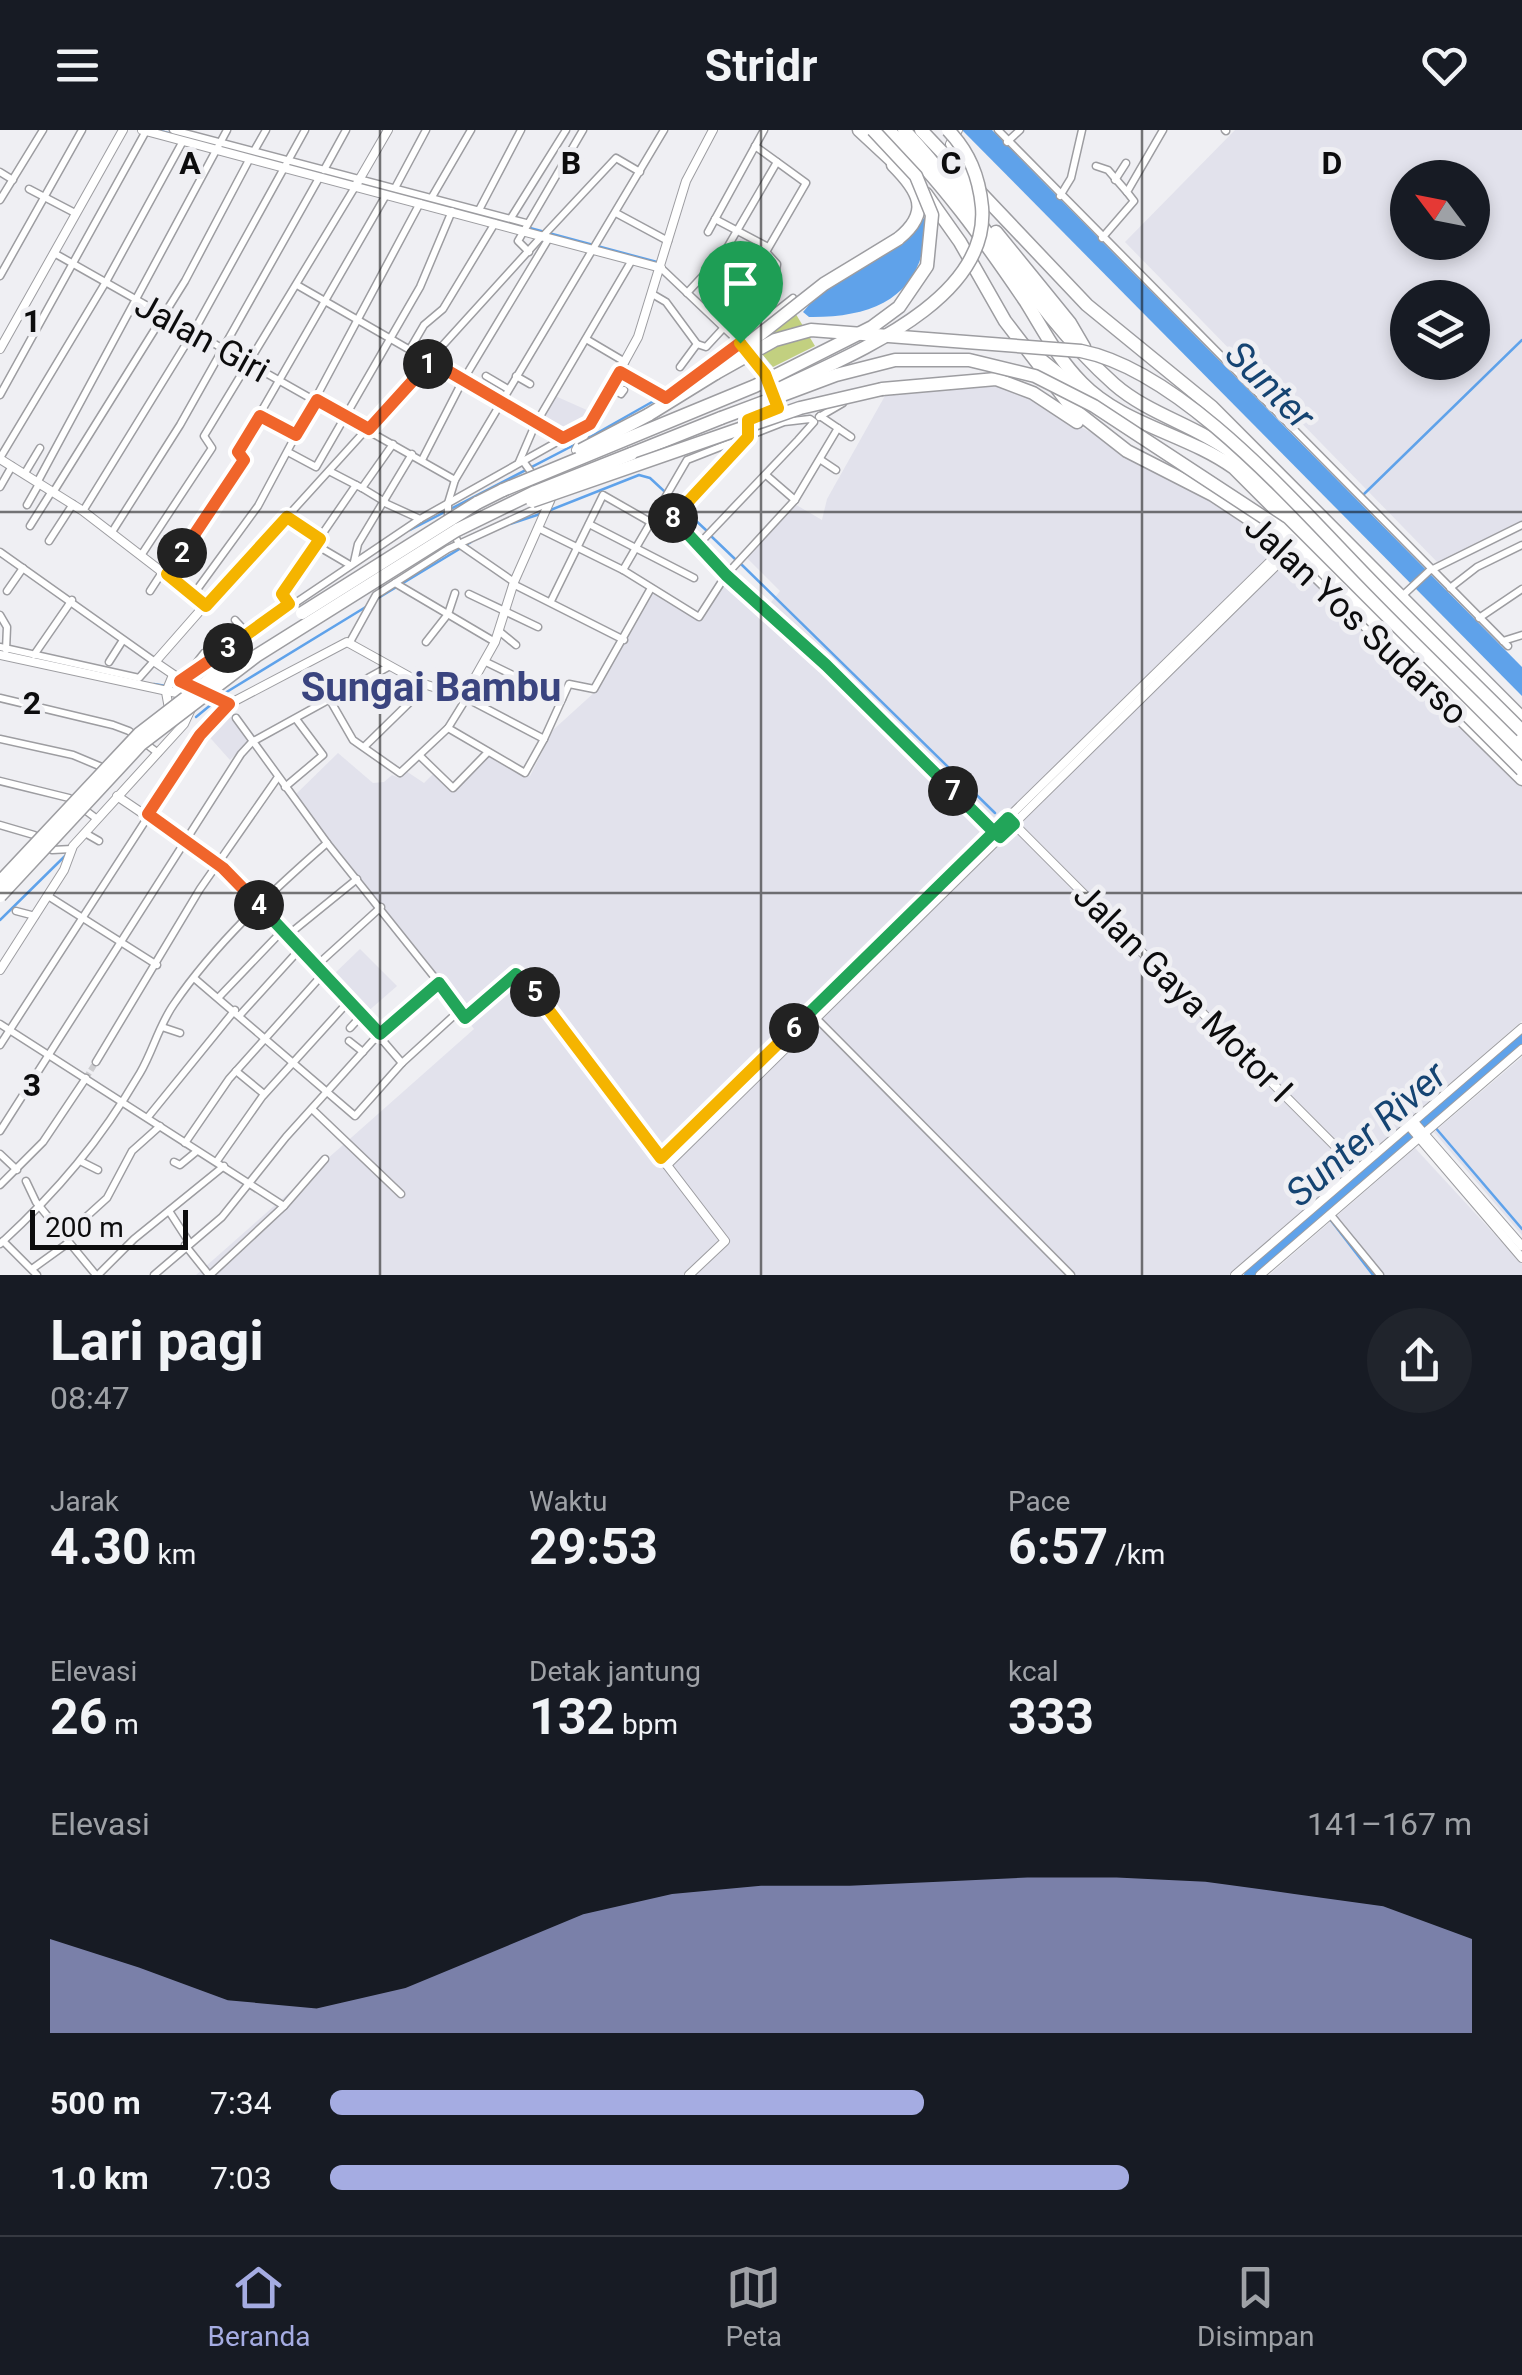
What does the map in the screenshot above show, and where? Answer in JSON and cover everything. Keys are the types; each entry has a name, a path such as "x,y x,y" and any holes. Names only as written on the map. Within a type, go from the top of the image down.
{"highway":[{"path":"716,373 773,322 898,239 917,219 919,195 855,130"},
{"name":"Jalan Yos Sudarso","path":"855,130 930,199 1005,321 1064,401 1127,451 1213,494 1289,548 1522,779"},
{"path":"503,490 755,386 872,327 900,307 927,266 932,215 916,176 873,130"},
{"path":"888,130 953,205 1027,304 1058,356 1092,393 1115,408"},
{"path":"904,130 938,167 1044,312 1093,363 1139,404 1195,428 1227,449 1522,756"},
{"path":"721,418 906,322 958,278 977,244 982,217 977,176 948,130"},
{"path":"928,132 933,152 1070,323 1093,363"},
{"name":"Jalan Yos Sudarso","path":"928,132 1086,304 1212,408 1404,594 1522,718"},
{"path":"1005,321 1068,383 1096,402 1218,456 1306,531 1522,742"},
{"path":"0,882 161,715 369,568 503,490 636,422 775,340 812,330 1081,351 1120,364 1199,417 1278,485 1522,731"},
{"path":"0,896 141,744 350,592 442,538 551,485 836,375 895,360 969,360 1035,376 1094,406 1280,528 1522,770"},
{"path":"501,510 800,408 908,385 985,378 1008,382 1127,451"}],"street":[{"path":"0,200 42,130"},
{"path":"0,276 82,130"},
{"path":"0,350 123,130"},
{"path":"0,395 144,130 186,135"},
{"path":"173,130 251,156 510,218 545,235 662,265 740,341 765,374 784,422"},
{"path":"27,504 227,130"},
{"path":"30,526 162,316 266,130"},
{"path":"83,511 192,334 305,130"},
{"path":"112,532 223,350 346,130"},
{"path":"142,554 212,448 204,436 388,130"},
{"path":"394,188 426,130"},
{"path":"432,197 472,130"},
{"path":"479,210 521,130"},
{"path":"510,218 566,130"},
{"path":"529,252 517,242 584,130"},
{"path":"624,640 514,583 462,546 448,523 448,507 456,480 500,403 664,130"},
{"path":"330,700 350,736 400,774 448,728 486,662 514,583 548,506 620,372 654,295 689,174 713,130"},
{"path":"708,232 764,130"},
{"path":"928,132 948,130"},
{"path":"998,130 1505,644 1522,635"},
{"path":"1007,142 1020,130"},
{"path":"1060,196 1071,178 1082,130"},
{"path":"1126,192 1163,130"},
{"path":"958,131 950,144 968,178"},
{"path":"186,135 106,284 0,458 83,511 206,606"},
{"path":"654,295 666,302 698,344 706,347 776,271 777,264 765,254 805,181 755,146"},
{"path":"118,677 140,678 617,158 640,172"},
{"path":"689,292 724,253 778,162"},
{"path":"1115,180 1126,163"},
{"path":"1096,166 1108,170 1134,201 1102,238"},
{"path":"0,172 13,180"},
{"path":"358,183 386,195 524,227"},
{"path":"29,189 75,213"},
{"path":"150,591 244,460 238,452 386,195"},
{"path":"193,595 258,506 420,202"},
{"path":"288,452 316,467 392,339 452,211"},
{"path":"616,213 668,241"},
{"path":"714,219 768,247"},
{"path":"410,349 424,325 440,313 495,223"},
{"path":"422,460 545,235"},
{"name":"Jalan Giri","path":"54,253 456,480"},
{"path":"548,506 524,466 535,424 632,260"},
{"path":"297,285 563,438"},
{"path":"578,445 664,397 793,298"},
{"path":"586,339 624,362"},
{"path":"680,367 698,344"},
{"path":"620,372 664,397"},
{"path":"486,376 508,390"},
{"path":"516,376 530,384"},
{"path":"610,388 621,394 624,390"},
{"path":"623,570 687,460 784,422 813,419 844,403"},
{"path":"750,434 748,420 778,408"},
{"path":"260,416 296,435"},
{"path":"813,419 851,436"},
{"path":"698,545 813,419"},
{"path":"0,616 7,627 4,652 118,677 177,685 289,604 420,519 524,466 590,424"},
{"path":"538,528 623,570 699,617 726,575 795,500 838,428"},
{"path":"672,520 750,434"},
{"path":"289,604 282,594 393,444"},
{"path":"25,474 40,448"},
{"path":"352,564 358,544 412,454"},
{"path":"820,460 836,470"},
{"path":"0,487 12,466"},
{"path":"329,471 420,519"},
{"path":"766,474 795,500"},
{"path":"550,601 603,495 652,524"},
{"path":"50,541 73,504"},
{"path":"0,1045 200,735 229,704 350,642 374,602 396,584 462,546 548,506"},
{"path":"660,510 997,834"},
{"path":"287,517 352,564"},
{"path":"588,523 694,578"},
{"path":"1404,594 1432,570 1522,525"},
{"path":"1450,588 1477,567 1522,545"},
{"path":"664,1161 1289,548"},
{"path":"0,552 154,661 177,685 198,696 229,704"},
{"path":"7,592 23,568"},
{"path":"396,584 495,642"},
{"path":"448,728 527,774 570,682 594,689 651,588"},
{"path":"1479,618 1522,589"},
{"path":"426,642 448,614 455,593"},
{"path":"470,594 538,627"},
{"path":"33,657 72,600"},
{"path":"235,620 248,634"},
{"path":"499,631 516,645"},
{"path":"109,662 123,640"},
{"path":"350,642 388,666 465,698 544,739"},
{"path":"486,662 562,700"},
{"path":"0,1132 185,840 252,742 388,666"},
{"path":"364,747 410,702 422,683"},
{"path":"176,732 177,685"},
{"path":"0,970 71,853 176,732 198,696"},
{"path":"0,698 114,725 158,753"},
{"path":"236,718 327,843 462,1015"},
{"path":"285,787 323,755 296,718"},
{"path":"0,739 93,762 128,784"},
{"path":"420,756 454,788 488,752"},
{"path":"96,1062 216,863 278,777"},
{"path":"0,781 68,798 97,819"},
{"path":"121,798 216,863 349,1001 402,1063"},
{"name":"Jalan Gaya Motor I","path":"1011,821 1358,1168"},
{"path":"0,825 36,836 52,850 71,853"},
{"path":"87,834 99,842"},
{"path":"160,1126 132,1151 106,1198 33,1273 1,1242 41,1208 82,1162 194,978 259,905 327,843"},
{"path":"219,997 285,933 357,878"},
{"path":"48,896 157,965"},
{"path":"184,1143 320,970 381,907"},
{"path":"16,910 35,916"},
{"path":"0,946 13,951"},
{"path":"148,1117 238,1013 300,949"},
{"path":"194,978 356,1116 402,1063 511,977 521,975 725,1241 688,1275"},
{"path":"154,1275 222,1217 248,1182 379,1035 439,983"},
{"path":"404,997 412,1006"},
{"path":"26,1181 41,1208 97,1275 220,1164 264,1094 349,1001"},
{"path":"350,1028 362,1015"},
{"path":"813,1015 1071,1275"},
{"path":"0,1024 284,1206"},
{"path":"162,1027 180,1033"},
{"path":"1260,1275 1328,1216 1522,1028"},
{"path":"350,1041 364,1052"},
{"path":"1234,1275 1358,1168 1420,1129 1522,1049"},
{"path":"236,1072 264,1094"},
{"path":"0,1185 53,1129 86,1078"},
{"path":"312,1109 401,1194"},
{"path":"0,1113 8,1119"},
{"path":"1420,1129 1522,1246"},
{"path":"1420,1129 1522,1258"},
{"path":"174,1162 180,1165 198,1150"},
{"path":"0,1154 18,1170"},
{"path":"169,1211 209,1275 284,1206 325,1159"},
{"path":"82,1162 98,1170"},
{"path":"1328,1216 1380,1275"}],"shaded area":[{"path":"1235,130 1522,130 1522,521 1442,567 1125,242"},
{"path":"1002,382 1044,400 1049,410 1171,475 1289,552 1522,782 1522,1021 1229,1275 196,1275 474,1029 294,796 338,753 373,783 384,782 392,775 399,778 406,771 424,783 433,774 456,790 484,752 530,776 553,730 596,691 650,589 699,618 727,576 764,611 780,591 745,556 793,503 822,520 827,499 886,394"},
{"path":"553,395 589,411 583,421 561,434 549,428 551,421 541,415"},
{"path":"226,710 249,741 230,760 205,732"},
{"path":"360,949 397,986 366,1013 331,977"},
{"path":"1522,1057 1522,1235 1434,1132"},
{"path":"1415,1148 1522,1264 1522,1275 1269,1275"}],"green space":[{"path":"791,306 815,346 773,367 747,337"}],"water":[{"path":"962,130 992,130 1522,667 1522,696"},
{"path":"926,216 919,264 909,282 895,295 858,312 809,317 803,312 815,298 908,236"}],"waterway":[{"path":"157,130 353,182"},
{"path":"361,184 522,226"},
{"path":"530,228 657,262"},
{"path":"1362,496 1522,340"},
{"path":"760,357 769,365 766,368"},
{"path":"583,441 659,398"},
{"path":"410,530 576,444"},
{"path":"548,511 639,475 650,478 707,531"},
{"path":"510,524 540,514"},
{"path":"712,537 735,559"},
{"path":"375,600 471,542"},
{"path":"741,564 995,813"},
{"path":"225,693 369,605"},
{"path":"154,684 178,688 254,635"},
{"path":"196,717 213,703"},
{"path":"0,920 68,853"},
{"name":"Sunter River","path":"1249,1275 1522,1038"},
{"path":"1428,1119 1522,1229"},
{"path":"1323,1210 1373,1275"}],"tunnel":[{"path":"86,1078 96,1062"}],"district":[{"name":"Sungai Bambu","path":"431,687"}],"route":[{"path":"740,343 666,398 620,372 590,424 563,438 431,361 369,429 317,400 296,435 260,416 238,452 244,460 167,574 206,606 287,517 320,539 280,597 289,604 180,681 229,704 200,735 148,814 223,868 380,1034 439,983 465,1018 511,977 521,975 661,1158 994,832 1000,837 1014,824 1008,818 994,832 826,665 726,575 672,520 748,437 748,420 778,408 765,374 740,343"}],"water label":[{"name":"Sunter","path":"1270,385"}]}
